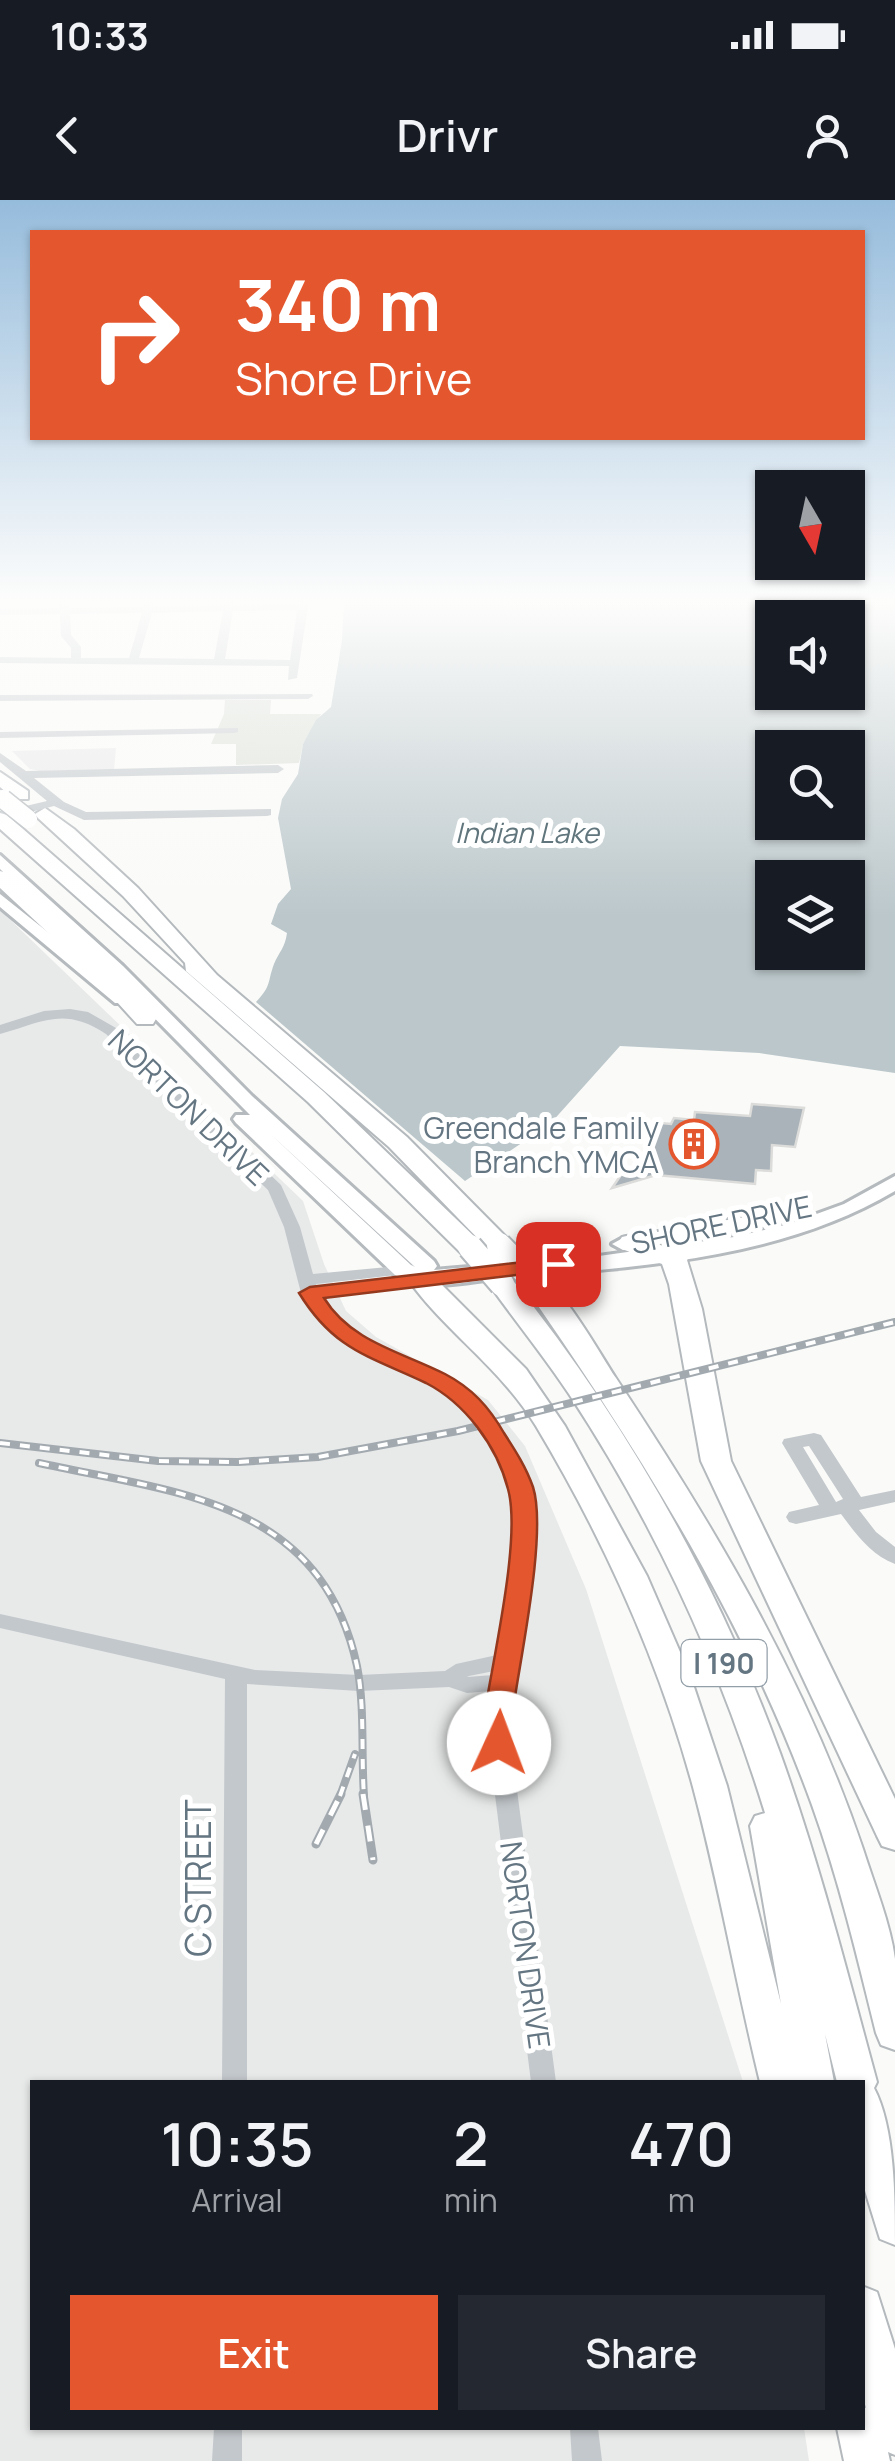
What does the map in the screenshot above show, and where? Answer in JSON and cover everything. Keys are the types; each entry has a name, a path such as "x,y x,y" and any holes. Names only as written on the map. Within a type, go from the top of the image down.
{"highway":[{"path":"0,778 18,809 109,868 173,934 200,983"},
{"name":"I 190","path":"18,809 377,1153 470,1248 517,1282 594,1361 651,1450 747,1624 817,1772 857,1889 895,2033"},
{"path":"0,877 94,964 145,1018"},
{"name":"I 190","path":"200,983 412,1155 499,1244 562,1364 619,1451 687,1580 762,1752 801,1874 856,2080"},
{"path":"630,1244 673,1255 691,1316 702,1408 716,1462 895,1836"},
{"path":"416,1271 516,1375 550,1426 631,1576 672,1675 710,1786 780,2080"},
{"path":"762,1752 756,1775 778,1869 814,2080"},
{"path":"857,1889 885,1936 895,1965"},
{"path":"865,2113 895,2225"},
{"path":"865,2318 895,2432"},
{"path":"860,2430 867,2461"}],"main road":[{"name":"NORTON DRIVE","path":"0,860 126,979 416,1271"},
{"name":"NORTON DRIVE","path":"0,899 145,1018 255,1131 416,1271"},
{"name":"SHORE DRIVE","path":"416,1271 630,1244 769,1219 895,1180"},
{"name":"SHORE DRIVE","path":"416,1271 673,1255 791,1228 851,1206 895,1180"}],"street":[{"path":"0,735 234,730"},
{"path":"0,756 18,809"},
{"path":"18,809 278,769"},
{"path":"18,809 104,818 267,812"},
{"name":"NORTON DRIVE","path":"0,1030 70,1011 106,1027 275,1188 292,1227 307,1287 326,1319 352,1341 438,1380 465,1397 484,1418 510,1462 521,1490 525,1531 497,1723 544,2080"},
{"name":"SHORE DRIVE","path":"307,1287 416,1271"},
{"path":"796,1516 895,1496"},
{"path":"844,1506 869,1538 895,1557"},
{"path":"0,1621 236,1673 344,1683 450,1678 468,1686 504,1671"},
{"name":"C STREET","path":"234,2080 236,1673"},
{"path":"228,2430 228,2461"},
{"path":"584,2430 588,2461"}],"shaded area":[{"path":"225,706 271,706 270,714 321,714 303,744 299,763 236,765 236,744 211,744"},
{"path":"116,748 114,769 40,771 30,769 12,751"},
{"path":"0,910 303,1201 324,1264 346,1311 376,1337 488,1400 525,1446 586,1589 742,2080 30,2080 30,2430 804,2430 809,2461 0,2461"}],"water":[{"name":"Indian Lake","path":"331,706 755,706 755,710 865,710 865,706 895,706 895,1073 759,1053 620,1046 550,1124 465,1181 256,1002 267,988 287,933 271,924 278,904 291,889 278,818 282,799 298,774 303,744 316,720"}],"building":[{"name":"Greendale Family Branch YMCA","path":"752,1104 804,1108 795,1147 772,1145 771,1171 756,1170 755,1184 656,1175 612,1188 625,1169 644,1164 646,1150 661,1123 671,1124 674,1118 694,1120 695,1112 750,1116"}],"railway":[{"path":"0,1443 158,1461 318,1457 458,1431 895,1322"},
{"path":"39,1463 142,1484 236,1514 277,1537 312,1568 339,1611 357,1666 364,1796"},
{"path":"340,1796 355,1754"},
{"path":"363,1794 373,1860"},
{"path":"316,1844 340,1796"}],"place":[{"name":"Greendale Family Branch YMCA","path":"694,1144"}],"route":[{"path":"499,1743 497,1723 525,1531 521,1490 510,1462 484,1418 465,1397 438,1380 352,1341 326,1319 310,1293 558,1264"}]}
